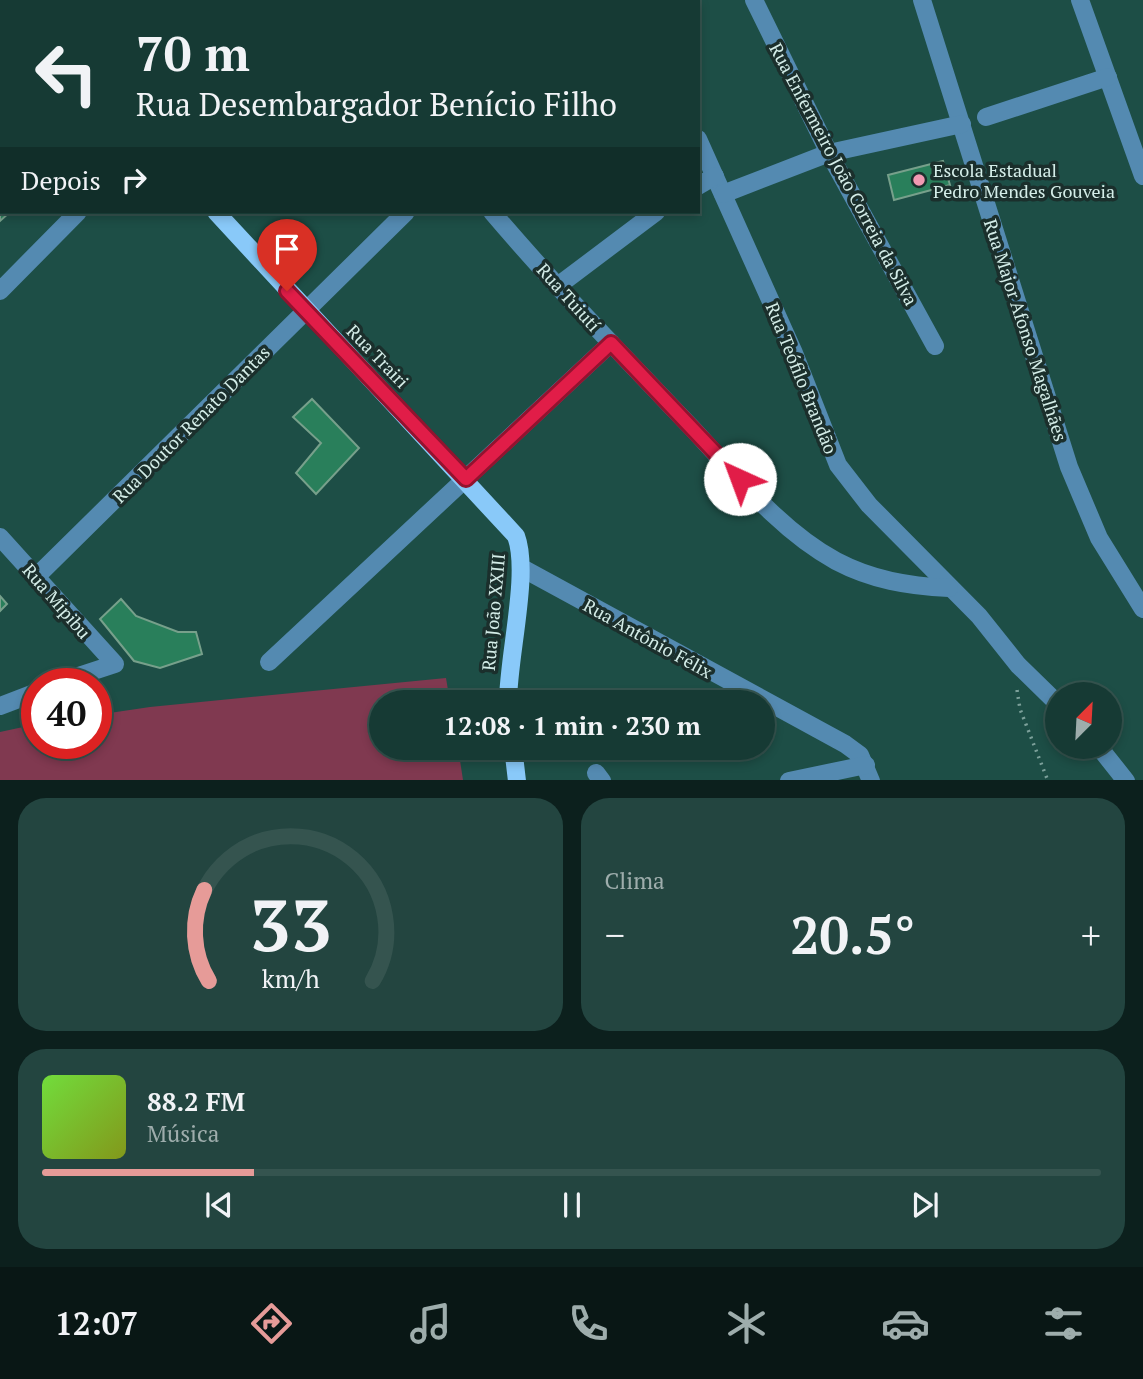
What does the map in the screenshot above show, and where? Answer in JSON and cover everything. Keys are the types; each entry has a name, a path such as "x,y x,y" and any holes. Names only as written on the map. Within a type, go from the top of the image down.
{"main road":[{"name":"Rua Trairi","path":"218,214 305,311 511,528"},
{"name":"Rua João XXIII","path":"508,690 510,654 522,568 520,545 511,528"},
{"path":"515,760 517,780"}],"street":[{"name":"Rua Enfermeiro João Correia da Silva","path":"754,0 829,153 935,346"},
{"name":"Rua Major Afonso Magalhães","path":"922,0 1069,467 1104,547 1143,610"},
{"path":"1080,0 1143,175"},
{"path":"986,117 1108,77"},
{"path":"723,194 829,153 962,124"},
{"name":"Rua Teófilo Brandão","path":"700,143 794,353 838,465 853,486 979,616 1018,665 1045,691"},
{"path":"700,185 715,176"},
{"path":"0,291 76,214"},
{"name":"Rua Doutor Renato Dantas","path":"37,576 404,214"},
{"name":"Rua Tuiutí","path":"494,214 758,498 808,543 862,573 893,583 949,588"},
{"path":"559,285 653,214"},
{"path":"269,662 611,343"},
{"name":"Rua Mipibu","path":"0,537 115,664 101,668"},
{"name":"Rua Antônio Félix","path":"522,568 823,731 852,749 869,773"},
{"path":"77,668 92,641"},
{"path":"0,706 21,698"},
{"path":"1110,760 1126,780"},
{"path":"789,780 821,771 869,773"}],"path":[{"path":"1018,665 1020,709 1048,780"}],"shaded area":[{"path":"446,678 448,690 369,690 369,760 460,760 463,780 0,780 0,732 21,727 21,759 112,759 112,713"}],"building":[{"name":"Escola Estadual Pedro Mendes Gouveia","path":"943,161 950,185 894,200 888,175"},
{"path":"312,399 359,448 316,494 296,473 321,443 293,417"},
{"path":"0,596 7,604 0,611"},
{"path":"121,599 136,616 178,632 196,632 202,654 160,668 134,661 100,619"}],"place":[{"name":"Escola Estadual Pedro Mendes Gouveia","path":"919,180"}],"route":[{"path":"287,291 466,479 611,343 740,479"}]}
